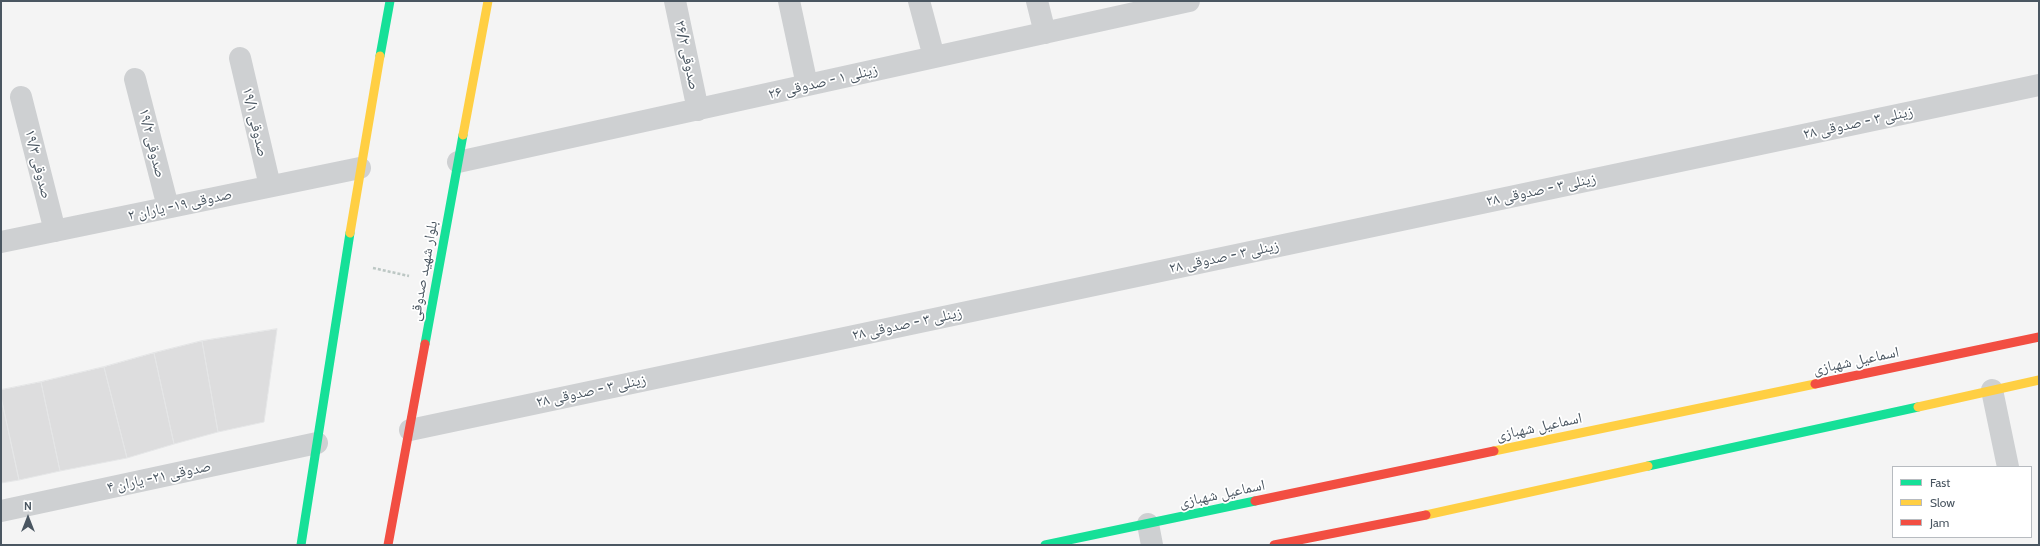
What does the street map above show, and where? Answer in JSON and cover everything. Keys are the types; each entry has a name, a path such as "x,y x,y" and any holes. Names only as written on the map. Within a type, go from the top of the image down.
{"street":[{"path":"301,545 360,168 390,1"},
{"name":"بلوار شهید صدوقی","path":"388,545 488,1"},
{"name":"صدوقی ۲۶/۲","path":"675,1 698,110"},
{"path":"789,1 807,85"},
{"path":"919,1 934,57"},
{"path":"1037,1 1045,33"},
{"name":"زینلی ۱ - صدوقی ۲۶","path":"458,162 1045,33 1162,4 1189,1"},
{"name":"صدوقی ۱۹/۱","path":"240,58 270,186"},
{"name":"صدوقی ۱۹/۲","path":"135,79 168,207"},
{"name":"زینلی ۳ - صدوقی ۲۸","path":"410,430 2039,84"},
{"name":"صدوقی ۱۹/۳","path":"21,97 55,231"},
{"name":"صدوقی ۱۹- یاران ۲","path":"1,242 360,168"},
{"name":"اسماعیل شهبازی","path":"1045,545 2039,337"},
{"path":"1274,545 1424,515 2039,380"},
{"path":"1992,390 2008,466"},
{"name":"صدوقی ۲۱- یاران ۴","path":"1,511 317,443"},
{"path":"1148,524 1152,545"}],"path":[{"path":"345,263 437,281"}],"building":[{"path":"277,329 264,422 218,432 202,341"},
{"path":"202,341 218,432 174,444 154,353"},
{"path":"154,353 174,444 127,458 104,367"},
{"path":"104,367 127,458 60,471 41,382"},
{"path":"41,382 60,471 19,480 1,397 1,390"},
{"path":"1,397 19,480 1,483"}],"traffic: fast":[{"path":"380,56 390,1"},
{"path":"425,344 463,135"},
{"path":"301,545 350,233"},
{"path":"1648,466 1918,407"},
{"path":"1045,545 1255,501"}],"traffic: slow":[{"path":"463,135 488,1"},
{"path":"350,233 380,56"},
{"path":"1918,407 2039,380"},
{"path":"1494,451 1815,384"},
{"path":"1426,515 1648,466"}],"traffic: jam":[{"path":"1815,384 2039,337"},
{"path":"388,545 425,344"},
{"path":"1255,501 1494,451"},
{"path":"1274,545 1426,515"}]}
